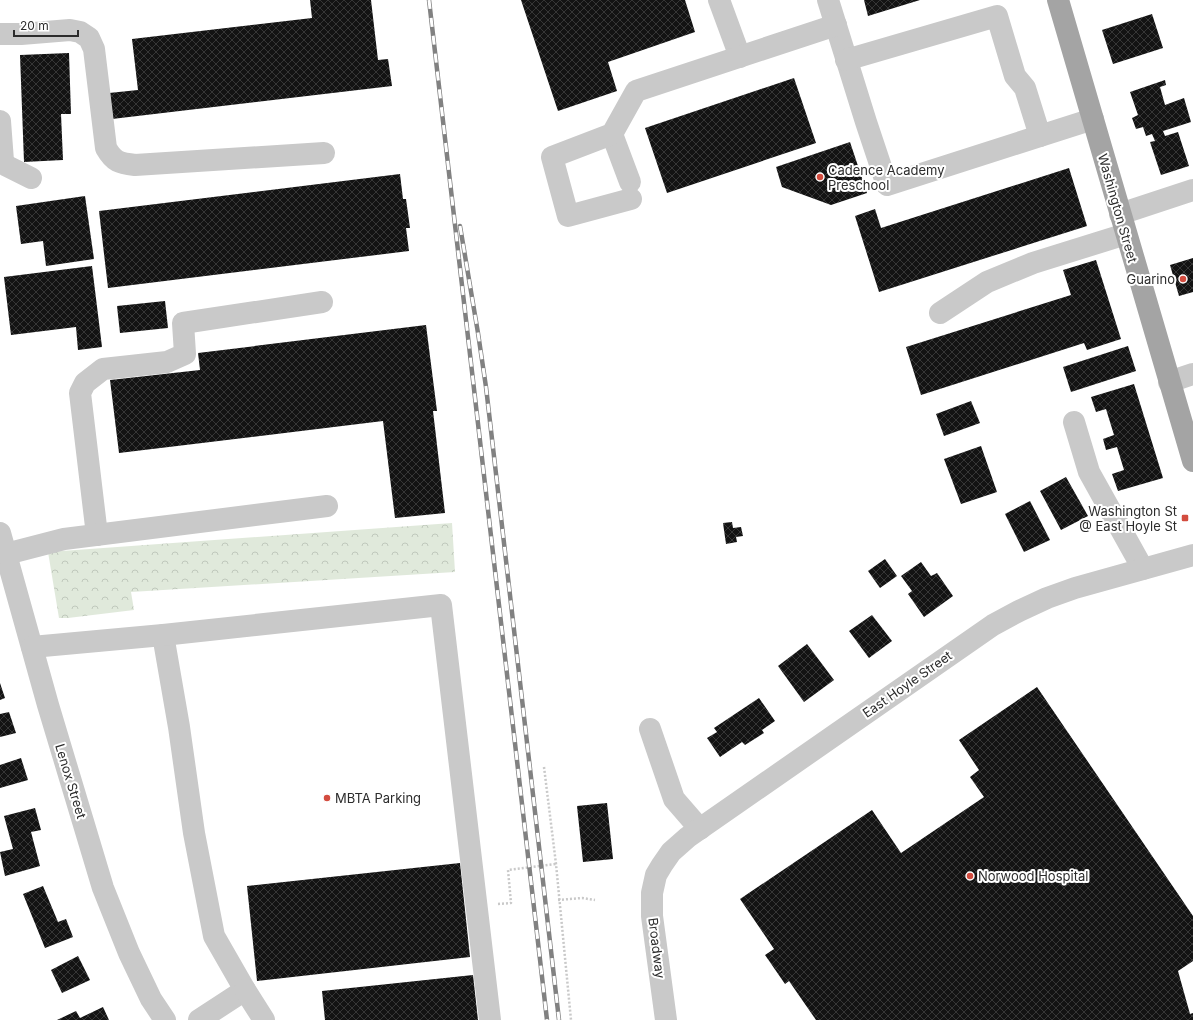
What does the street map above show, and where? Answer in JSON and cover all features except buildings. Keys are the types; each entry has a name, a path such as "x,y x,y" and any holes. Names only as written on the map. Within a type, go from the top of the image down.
{"main road":[{"name":"Washington Street","path":"1058,0 1193,461"}],"street":[{"path":"719,0 740,57"},
{"path":"828,0 887,185 1093,118"},
{"path":"846,60 998,16 1015,76 1025,88 1040,136"},
{"path":"612,134 631,191 568,216 552,157 612,134 636,91 836,25"},
{"path":"0,34 70,30 80,32 89,38 94,49 106,148 111,157 120,164 135,165 324,153"},
{"path":"0,121 3,161 7,166 31,178"},
{"path":"1120,214 1193,190"},
{"path":"940,313 987,282 1033,264 1126,234"},
{"path":"97,535 80,393 85,383 103,369 167,362 185,354 183,323 322,302"},
{"path":"1170,382 1193,374"},
{"path":"1074,422 1089,472 1143,568"},
{"path":"2,542 64,539 327,506"},
{"name":"Lenox Street","path":"2,542 103,888 129,953 152,999 165,1020"},
{"name":"East Hoyle Street","path":"656,876 662,864 688,837 993,625 1047,598 1075,588 1193,555"},
{"path":"32,647 163,635 441,605 490,1020"},
{"path":"163,635 179,727 194,833 214,936 244,990 264,1020"},
{"name":"Broadway","path":"656,876 651,902 666,1020"},
{"path":"199,1020 244,990"}],"path":[{"path":"544,767 556,864 558,900 571,1020"},
{"path":"477,907 511,902 508,870 556,864"},
{"path":"558,900 582,898 595,900"}],"green space":[{"path":"452,523 455,572 131,592 134,610 68,618 59,618 48,552"}],"railway":[{"path":"429,0 547,1020"},
{"path":"460,226 486,387 559,1020"}],"place":[{"name":"Cadence Academy Preschool","path":"820,177"},
{"name":"Guarino","path":"1183,279"},
{"name":"Washington St @ East Hoyle St","path":"1185,518"},
{"name":"MBTA Parking","path":"327,798"},
{"name":"Norwood Hospital","path":"970,876"}]}
